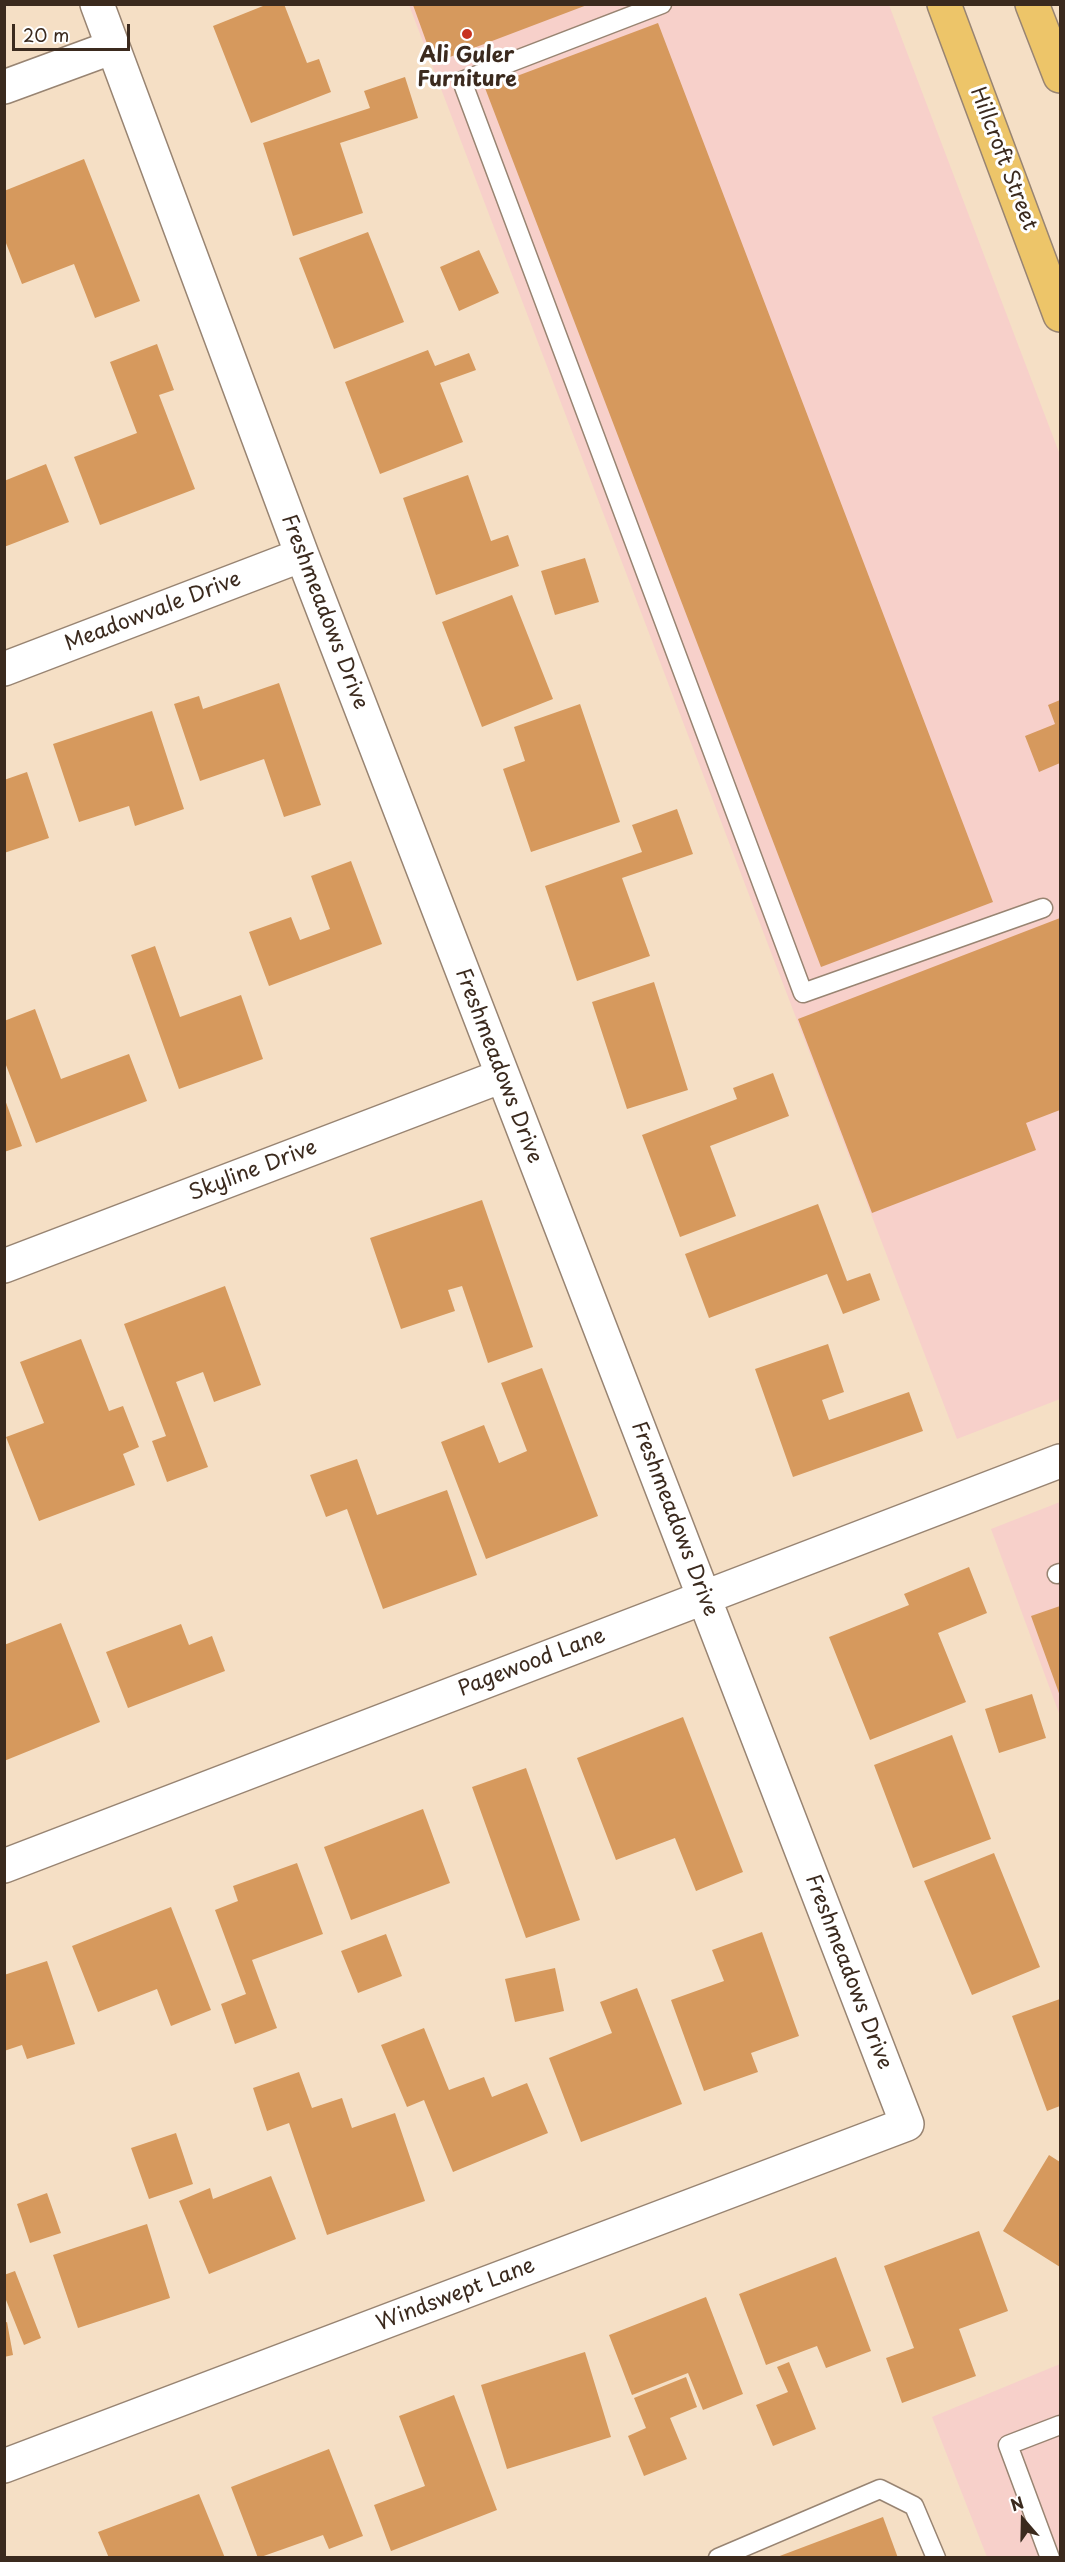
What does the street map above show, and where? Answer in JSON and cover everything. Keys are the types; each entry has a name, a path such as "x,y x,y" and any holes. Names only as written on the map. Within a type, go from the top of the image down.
{"main road":[{"name":"Hillcroft Street","path":"944,4 1060,315"},
{"path":"1032,4 1060,76"}],"street":[{"name":"Freshmeadows Drive","path":"97,4 302,555 907,2124"},
{"path":"4,87 113,47"},
{"name":"Meadowvale Drive","path":"4,669 302,555"},
{"name":"Skyline Drive","path":"4,1266 502,1076"},
{"name":"Pagewood Lane","path":"4,1866 1060,1461"},
{"name":"Windswept Lane","path":"4,2466 907,2124"}],"lane":[{"path":"662,4 462,81 803,993 1043,908"},
{"path":"1050,2558 1008,2445 1060,2425"},
{"path":"718,2558 880,2489 914,2506 936,2558"}],"shaded area":[{"path":"409,5 889,5 1060,455 1060,1399 957,1439"},
{"path":"1060,1502 1060,1716 991,1529"},
{"path":"1060,2364 1060,2557 987,2557 932,2417"}],"building":[{"path":"268,4 284,4 307,63 319,59 331,92 251,123 213,26"},
{"name":"Ali Guler Furniture","path":"413,5 587,5 434,63"},
{"path":"658,23 993,902 821,967 485,88"},
{"path":"405,77 418,118 340,143 363,213 293,236 263,143 370,108 364,91"},
{"path":"84,159 140,301 95,318 74,264 22,284 4,238 4,191"},
{"path":"368,232 404,322 334,349 299,258"},
{"path":"479,250 499,293 459,311 440,267"},
{"path":"157,344 174,390 159,395 195,489 100,525 74,457 137,433 110,362"},
{"path":"428,350 435,366 469,353 476,370 440,383 463,442 380,474 345,382"},
{"path":"46,464 69,522 4,547 4,481"},
{"path":"468,475 491,541 508,535 519,566 436,595 403,498"},
{"path":"585,558 599,602 555,615 541,571"},
{"path":"512,595 553,699 482,727 442,622"},
{"path":"279,683 321,805 284,817 264,759 200,781 174,704 199,696 203,709"},
{"path":"1060,700 1060,763 1039,772 1025,736 1055,724 1048,705"},
{"path":"580,704 620,822 531,852 503,769 525,761 514,727"},
{"path":"152,711 184,809 135,826 129,806 79,822 53,744"},
{"path":"27,772 49,838 4,853 4,780"},
{"path":"677,809 693,854 622,878 650,956 577,981 545,886 642,852 632,825"},
{"path":"351,861 382,944 269,986 249,932 291,917 300,940 330,929 311,876"},
{"path":"1060,918 1060,1110 1026,1123 1036,1150 872,1213 798,1019"},
{"path":"155,946 180,1017 241,995 263,1059 179,1089 131,955"},
{"path":"654,982 688,1090 627,1109 592,1002"},
{"path":"35,1009 61,1079 129,1054 147,1101 36,1143 4,1060 4,1021"},
{"path":"773,1073 789,1116 710,1146 736,1216 680,1237 642,1135 737,1099 733,1088"},
{"path":"4,1097 22,1146 4,1152"},
{"path":"482,1200 533,1347 488,1363 462,1286 448,1290 455,1311 401,1329 370,1238"},
{"path":"818,1204 847,1281 870,1273 880,1300 843,1314 827,1274 709,1318 685,1254"},
{"path":"225,1286 261,1385 214,1402 203,1372 176,1382 208,1467 167,1482 152,1441 166,1436 124,1324"},
{"path":"81,1339 109,1411 123,1406 139,1447 123,1454 135,1485 39,1521 6,1437 44,1423 20,1362"},
{"path":"828,1344 844,1392 822,1400 829,1420 909,1392 923,1431 793,1477 755,1369"},
{"path":"542,1368 598,1516 486,1559 441,1442 484,1425 499,1463 527,1451 501,1383"},
{"path":"357,1459 377,1515 447,1490 477,1575 383,1609 347,1509 326,1517 310,1475"},
{"path":"969,1567 987,1613 938,1633 966,1702 870,1740 829,1637 909,1605 904,1594"},
{"path":"1060,1606 1060,1696 1031,1616"},
{"path":"61,1623 100,1722 4,1761 4,1645"},
{"path":"181,1624 189,1645 212,1636 225,1671 128,1708 106,1652"},
{"path":"1032,1694 1046,1738 999,1753 985,1709"},
{"path":"683,1717 743,1872 696,1891 675,1838 616,1860 577,1758"},
{"path":"952,1735 991,1839 913,1868 874,1765"},
{"path":"526,1768 580,1920 526,1938 472,1787"},
{"path":"423,1809 450,1883 351,1920 324,1847"},
{"path":"994,1853 1040,1967 972,1995 924,1881"},
{"path":"297,1863 323,1934 252,1960 277,2028 235,2044 221,2004 246,1994 215,1910 238,1901 233,1886"},
{"path":"171,1907 211,2010 171,2026 157,1989 98,2012 72,1946"},
{"path":"762,1932 799,2036 751,2053 758,2072 704,2091 671,2000 724,1981 712,1950"},
{"path":"386,1934 402,1976 358,1993 341,1951"},
{"path":"47,1961 75,2044 27,2059 22,2045 4,2051 4,1975"},
{"path":"555,1968 564,2011 515,2022 505,1979"},
{"path":"637,1988 682,2104 581,2142 549,2058 612,2033 600,2002"},
{"path":"1060,1999 1060,2106 1047,2111 1012,2016"},
{"path":"424,2028 449,2090 484,2077 492,2097 527,2083 548,2133 453,2172 424,2100 407,2107 381,2045"},
{"path":"299,2072 312,2108 342,2098 352,2128 395,2113 425,2201 327,2235 289,2123 267,2131 253,2088"},
{"path":"176,2133 193,2184 149,2199 131,2148"},
{"path":"1049,2155 1060,2162 1060,2267 1003,2231"},
{"path":"271,2176 296,2239 209,2274 179,2201 210,2188 213,2199"},
{"path":"47,2193 61,2233 30,2243 17,2204"},
{"path":"147,2224 170,2298 78,2328 53,2255"},
{"path":"979,2231 1008,2311 959,2329 976,2376 902,2403 886,2358 914,2348 884,2266"},
{"path":"836,2257 871,2351 826,2368 817,2346 766,2365 739,2294"},
{"path":"15,2271 41,2338 24,2345 4,2295 4,2275"},
{"path":"706,2297 743,2394 703,2410 688,2373 632,2395 609,2335"},
{"path":"7,2322 13,2355 4,2357 4,2323"},
{"path":"585,2352 611,2437 507,2469 481,2385"},
{"path":"789,2362 816,2429 773,2446 756,2405 788,2392 777,2367"},
{"path":"686,2377 697,2407 670,2418 687,2459 644,2476 628,2436 646,2428 634,2398"},
{"path":"454,2395 497,2510 391,2551 374,2505 425,2486 399,2416"},
{"path":"329,2449 363,2536 329,2549 323,2535 258,2558 231,2487"},
{"path":"199,2494 225,2558 109,2558 98,2532"},
{"path":"883,2517 898,2558 777,2558 777,2557"}],"place":[{"name":"Ali Guler Furniture","path":"467,34"}]}
